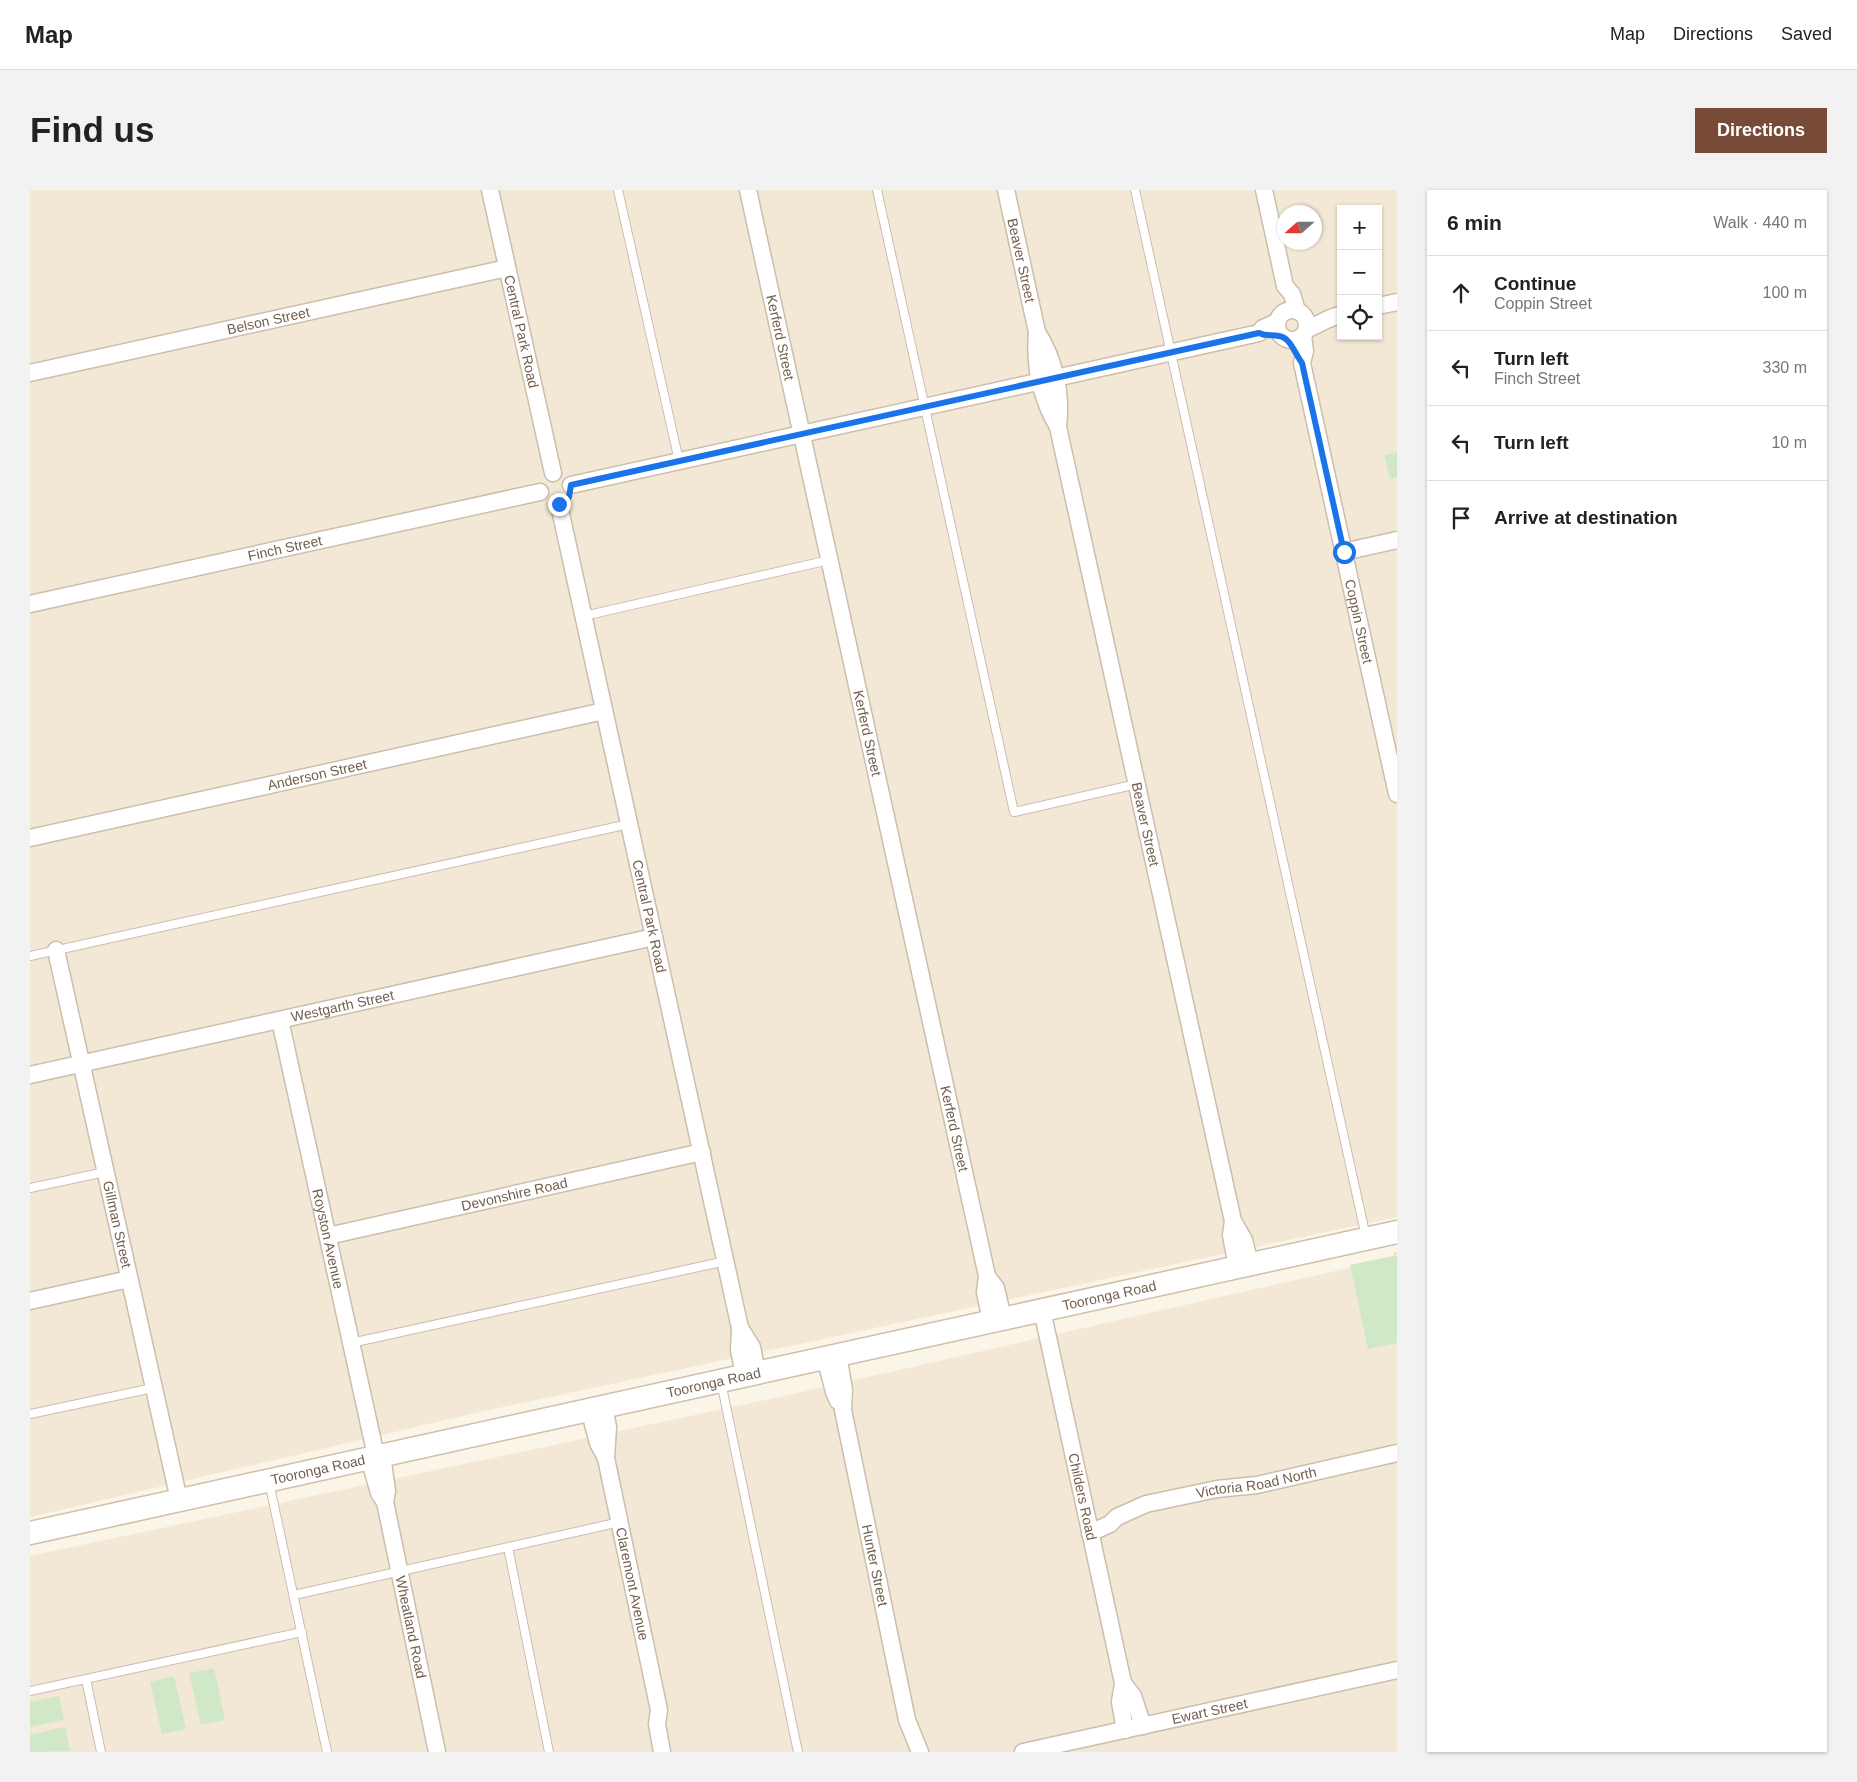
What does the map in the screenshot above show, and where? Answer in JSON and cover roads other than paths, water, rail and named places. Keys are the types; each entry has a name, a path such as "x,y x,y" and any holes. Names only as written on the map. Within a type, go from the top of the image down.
{"main road":[{"name":"Tooronga Road","path":"30,1533 1366,1239 1396,1243"}],"street":[{"name":"Central Park Road","path":"490,190 553,473"},
{"name":"Kerferd Street","path":"748,190 987,1276 996,1288 997,1320"},
{"name":"Beaver Street","path":"1006,190 1038,332 1035,352 1048,380 1048,410 1058,427 1234,1221 1244,1240 1244,1266"},
{"name":"Coppin Street","path":"1264,190 1285,286 1292,294 1292,325 1305,351 1302,363 1397,794"},
{"name":"Belson Street","path":"30,373 507,268"},
{"path":"1382,305 1397,302"},
{"path":"571,485 1259,333 1263,328 1320,325 1335,316"},
{"path":"553,473 564,476 571,485 569,497 559,504 547,502 540,492 542,480 553,473"},
{"name":"Finch Street","path":"30,604 540,492"},
{"name":"Central Park Road","path":"559,504 740,1328 752,1347 751,1374"},
{"path":"1344,552 1397,540"},
{"name":"Anderson Street","path":"30,838 604,711"},
{"name":"Westgarth Street","path":"30,1075 654,937"},
{"name":"Gillman Street","path":"56,950 179,1500"},
{"name":"Royston Avenue","path":"280,1020 376,1456"},
{"name":"Devonshire Road","path":"328,1236 702,1152"},
{"path":"30,1301 129,1279"},
{"name":"Childers Road","path":"1042,1310 1124,1683 1133,1696 1143,1726"},
{"name":"Hunter Street","path":"832,1356 844,1390 843,1410 908,1720 920,1752"},
{"name":"Claremont Avenue","path":"596,1408 608,1427 606,1458 659,1710 666,1722 672,1752"},
{"name":"Victoria Road North","path":"1090,1533 1110,1524 1117,1517 1155,1502 1217,1489 1257,1485 1397,1453"},
{"name":"Wheatland Road","path":"376,1456 387,1491 385,1502 437,1752"},
{"name":"Victoria Road North","path":"1086,1514 1117,1517"},
{"name":"Ewart Street","path":"1023,1752 1397,1670"},
{"name":"Childers Road","path":"1124,1683 1120,1702 1125,1730"},
{"name":"Claremont Avenue","path":"659,1710 657,1724 662,1752"},
{"name":"Hunter Street","path":"908,1720 908,1752"}],"lane":[{"path":"618,190 679,461"},
{"path":"877,190 1014,812 1137,784"},
{"path":"1135,190 1366,1239"},
{"path":"584,616 829,560"},
{"path":"30,956 630,824"},
{"path":"30,1188 105,1172"},
{"path":"351,1343 726,1261"},
{"path":"721,1380 798,1752"},
{"path":"30,1414 154,1388"},
{"path":"269,1480 328,1752"},
{"path":"294,1595 620,1522"},
{"path":"508,1547 550,1752"},
{"path":"30,1691 302,1632"},
{"path":"86,1679 101,1752"}]}
